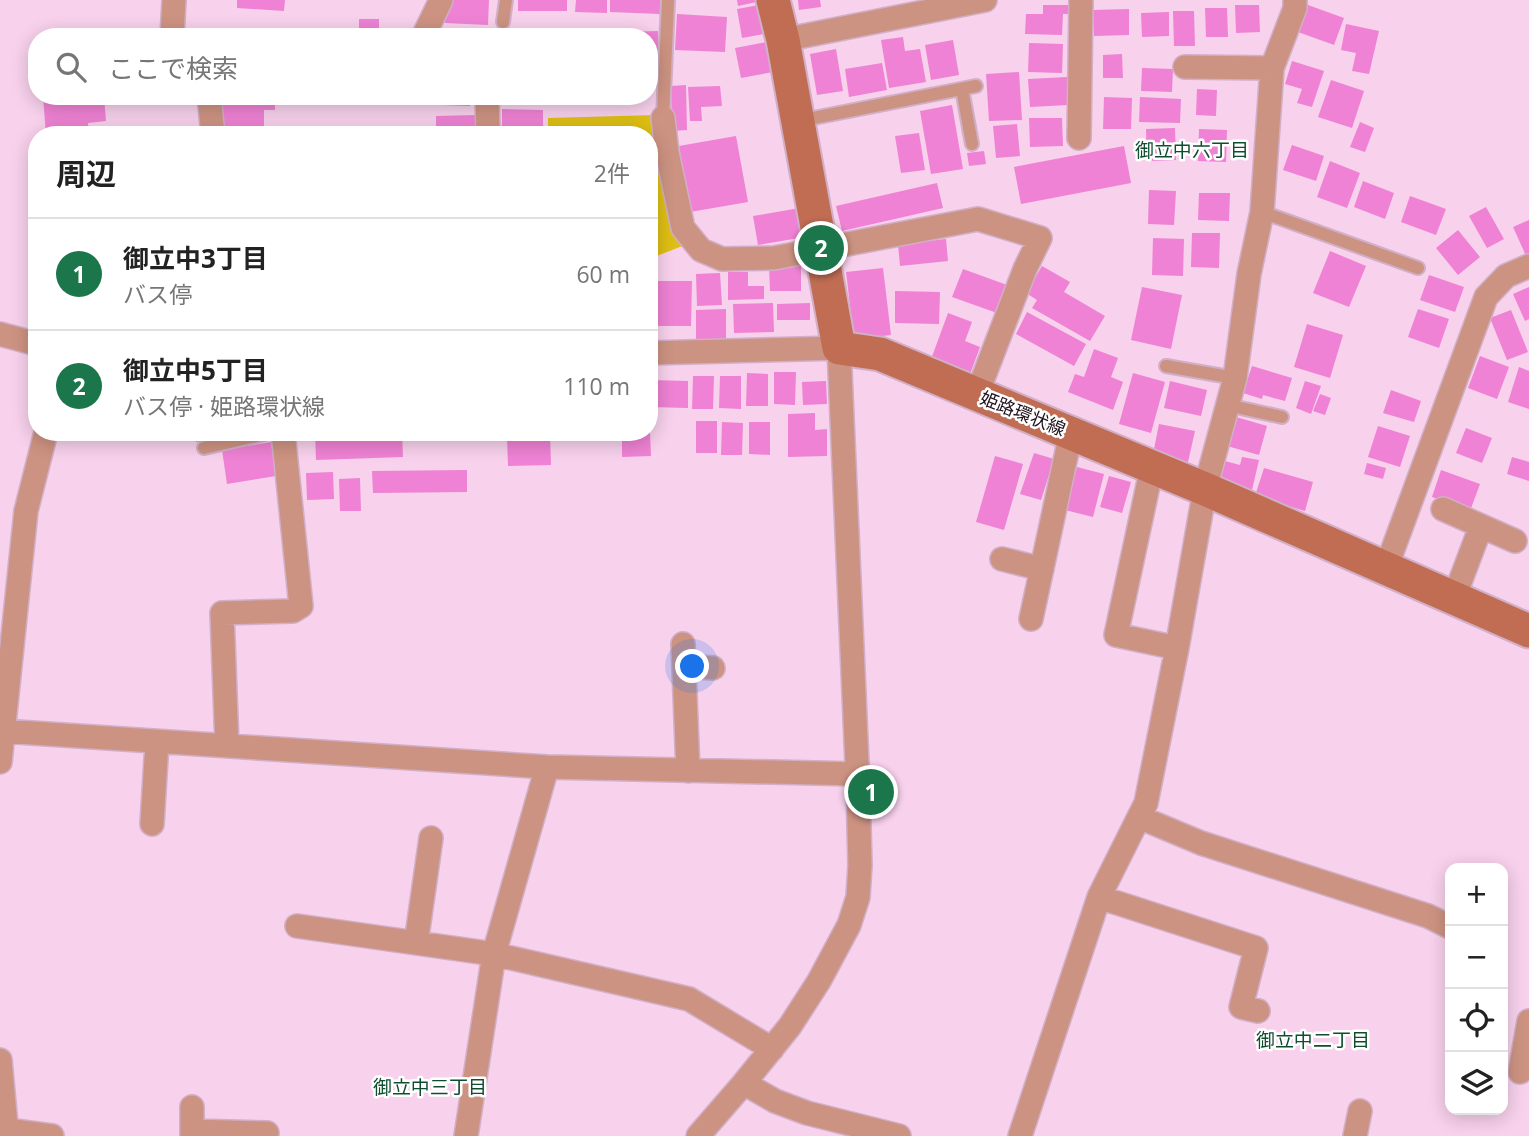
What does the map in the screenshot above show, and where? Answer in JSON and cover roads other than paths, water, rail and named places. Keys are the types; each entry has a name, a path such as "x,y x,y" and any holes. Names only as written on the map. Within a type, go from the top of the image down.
{"main road":[{"path":"774,0 839,348"},
{"name":"姫路環状線","path":"839,348 880,354 1205,489 1529,631"}],"street":[{"path":"172,28 174,0"},
{"path":"427,28 441,0"},
{"path":"1079,138 1081,0"},
{"path":"1020,1136 1099,897 1146,803 1205,489 1234,378 1249,274 1262,212 1272,68 1295,8 1295,0"},
{"path":"783,40 978,1"},
{"path":"1185,67 1272,68"},
{"path":"210,105 212,126"},
{"path":"487,105 488,126"},
{"path":"663,118 667,152 683,228 701,250 722,260 774,258 978,219 1040,238 1025,269 977,394"},
{"path":"1386,568 1486,298 1506,276 1529,266"},
{"path":"0,334 28,342"},
{"path":"658,353 839,348 858,774 858,897 849,925 819,981 790,1026 698,1136"},
{"path":"1031,619 1072,433"},
{"path":"0,762 9,583 44,441"},
{"path":"227,746 222,613 293,611 301,606 284,441"},
{"path":"1152,467 1116,635 1177,648"},
{"path":"1443,509 1514,541"},
{"path":"1454,598 1481,526"},
{"path":"1002,559 1042,569"},
{"path":"688,771 684,655 713,668"},
{"path":"2,731 547,767 858,774"},
{"path":"152,824 157,742"},
{"path":"466,1136 494,954 547,767"},
{"path":"1139,817 1202,843 1428,916 1448,926"},
{"path":"416,943 431,838"},
{"path":"1099,897 1256,948 1241,1007 1258,1012"},
{"path":"297,926 494,954 689,999 772,1049"},
{"path":"1517,1071 1529,1021"},
{"path":"0,1060 7,1133 52,1136"},
{"path":"744,1083 775,1101 807,1113 899,1136"},
{"path":"192,1107 192,1134 267,1132"},
{"path":"1355,1136 1360,1111"}],"lane":[{"path":"503,22 506,0"},
{"path":"663,118 668,0"},
{"path":"798,121 976,86"},
{"path":"961,89 972,144"},
{"path":"1262,212 1418,268"},
{"path":"1166,366 1234,378"},
{"path":"1227,405 1282,417"},
{"path":"204,448 234,441"}],"place":[{"name":"御立中5丁目","path":"821,248"},
{"name":"御立中3丁目","path":"871,792"}],"district":[{"name":"御立中六丁目","path":"1192,150"},
{"name":"御立中二丁目","path":"1313,1040"},
{"name":"御立中三丁目","path":"430,1087"}]}
